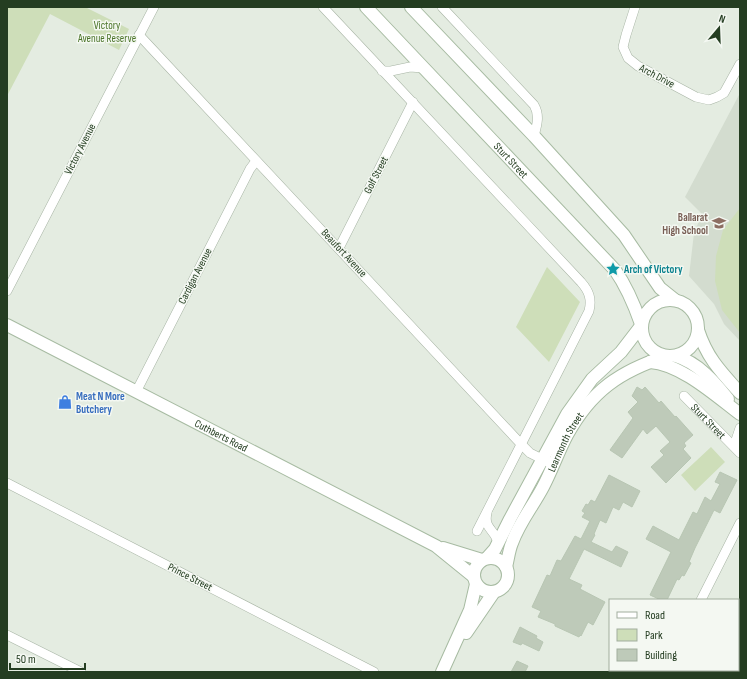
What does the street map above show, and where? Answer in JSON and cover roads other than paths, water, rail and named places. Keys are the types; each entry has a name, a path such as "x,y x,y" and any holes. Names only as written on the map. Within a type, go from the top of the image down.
{"street":[{"name":"Victory Avenue","path":"7,291 154,7"},
{"path":"323,7 584,286 589,294 589,311 476,531"},
{"name":"Sturt Street","path":"366,7 615,270 628,290 641,325"},
{"path":"411,7 534,136 624,235 660,288 692,311 697,320 698,330 704,348 710,358 740,393"},
{"path":"442,7 534,105 538,114 534,136"},
{"name":"Arch Drive","path":"634,7 623,45 625,53 630,60 638,66 699,98 707,100 715,98 727,89 740,64"},
{"name":"Beaufort Avenue","path":"139,35 530,454 553,465"},
{"path":"382,71 410,67 423,68"},
{"name":"Golf Street","path":"339,248 413,102"},
{"name":"Cardigan Avenue","path":"136,392 250,169 256,161"},
{"path":"675,300 664,300 654,304 647,311 641,325 643,338 649,348 659,354 690,362 704,372 740,414"},
{"name":"Cuthberts Road","path":"7,325 436,546 484,559"},
{"name":"Learmonth Street","path":"484,559 495,549 567,414 585,388 610,361 621,352 641,325"},
{"path":"671,356 685,352 695,340 698,330"},
{"name":"Learmonth Street","path":"506,567 511,544 524,517 542,489 576,419 593,398 615,380 634,368 648,362 671,356"},
{"path":"648,362 662,364 685,375 740,414"},
{"name":"Sturt Street","path":"684,396 737,449"},
{"name":"Sturt Street","path":"737,449 740,428"},
{"name":"Prince Street","path":"7,483 374,672"},
{"path":"488,509 486,524 497,537 498,543"},
{"path":"702,599 740,523"},
{"name":"Cuthberts Road","path":"436,546 475,580"},
{"path":"452,654 470,610 475,580 475,567 484,559 491,558 500,560 506,567 508,577 506,582 499,590 494,592 484,591 475,580"},
{"path":"442,672 452,654 494,592"},
{"path":"7,635 81,672"}],"place":[{"name":"Ballarat High School","path":"719,223"},
{"name":"Arch of Victory","path":"613,269"},
{"name":"Meat N More Butchery","path":"65,402"}],"park label":[{"name":"Victory Avenue Reserve","path":"107,31"}]}
